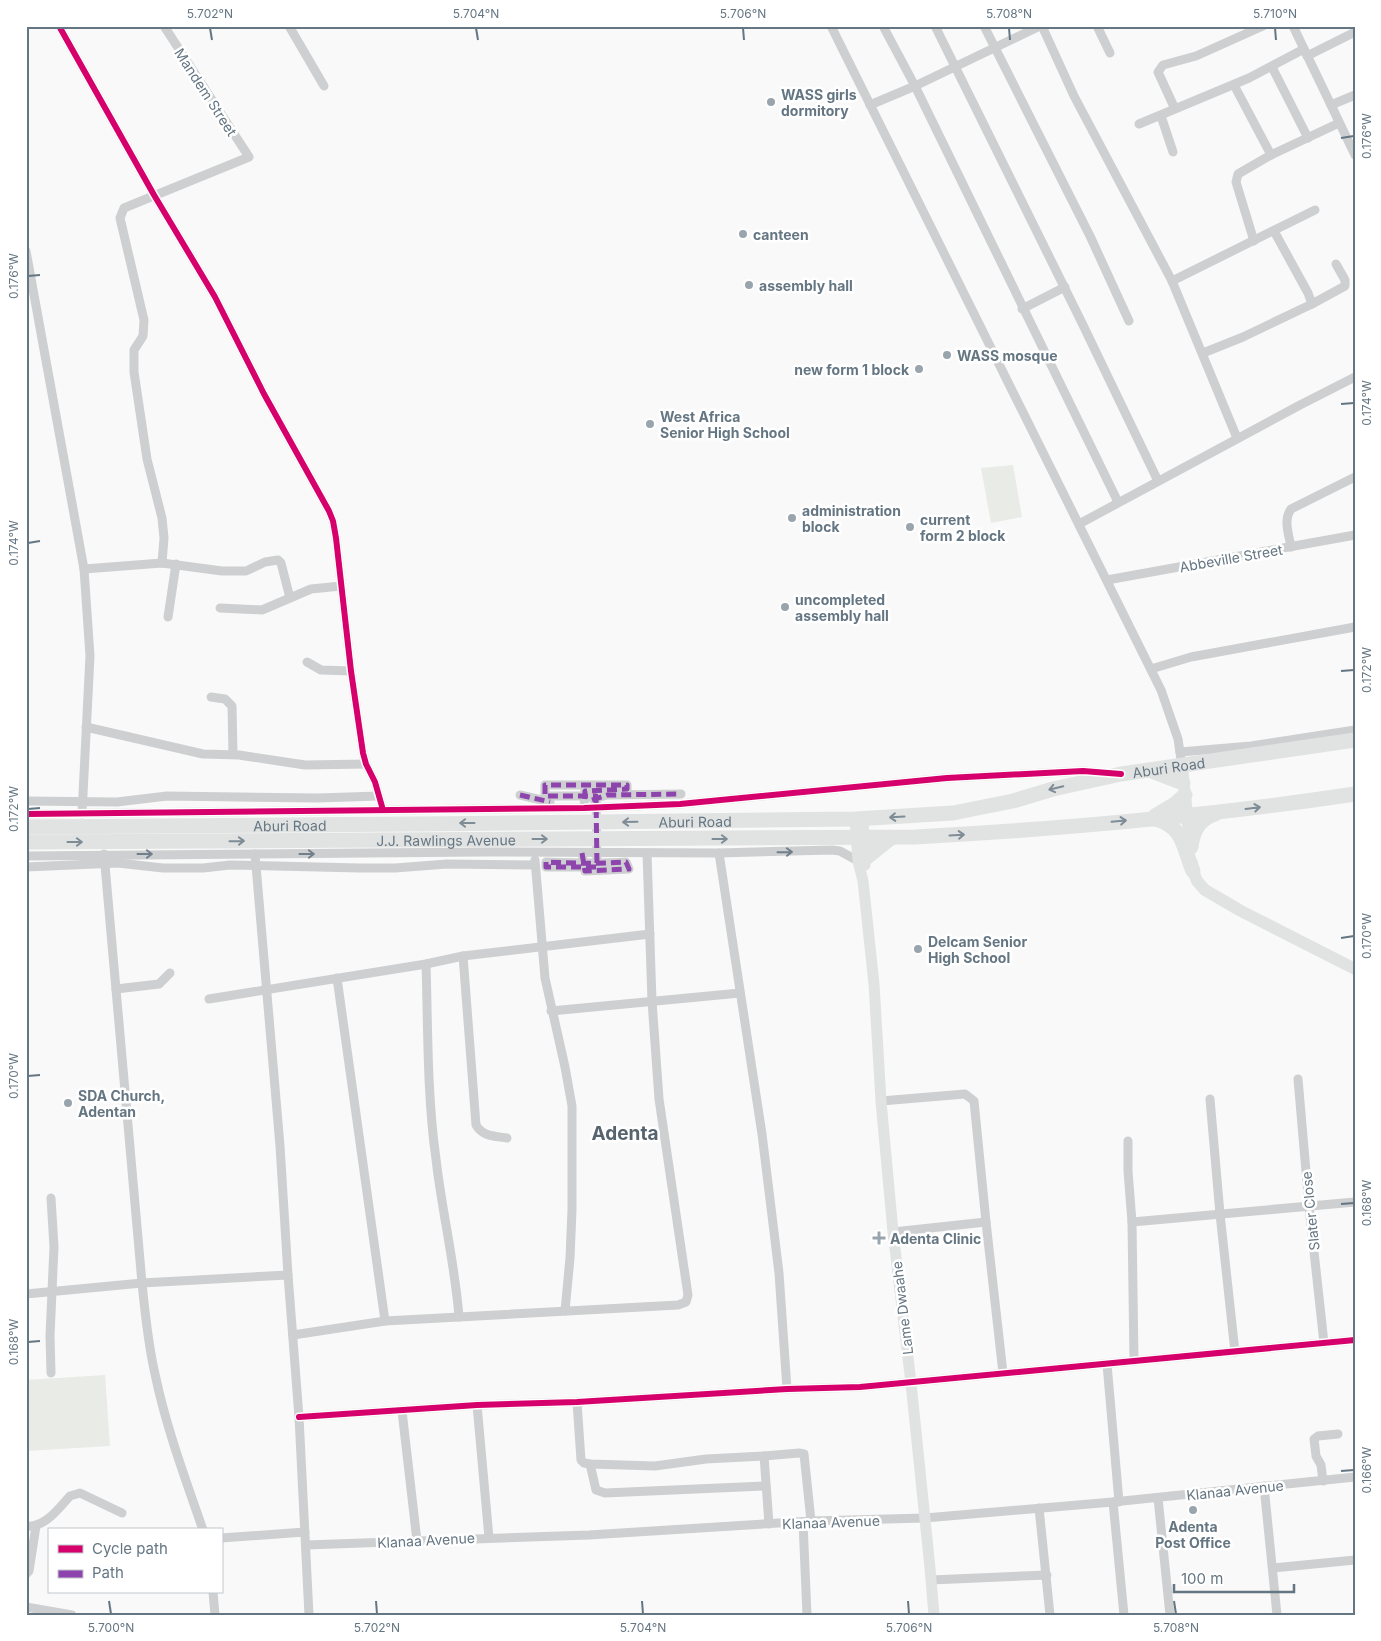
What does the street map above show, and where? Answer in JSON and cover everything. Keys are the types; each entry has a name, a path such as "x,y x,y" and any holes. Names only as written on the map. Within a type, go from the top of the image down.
{"highway":[{"name":"Aburi Road","path":"26,827 400,817 563,824 859,819 953,813 1004,803 1053,789 1145,770 1181,759 1355,740"},
{"path":"1145,770 1164,774 1184,789 1175,804 1152,818"},
{"path":"1187,815 1355,794"},
{"path":"1191,846 1199,823 1207,816 1220,812"},
{"name":"J.J. Rawlings Avenue","path":"29,851 684,846 1035,830 1187,815"},
{"path":"1152,818 1171,825 1177,831 1182,838 1193,871"},
{"path":"862,860 891,838"}],"main road":[{"path":"1181,759 1193,871 1197,881 1208,892 1248,915 1355,969"}],"street":[{"path":"59,26 214,297 264,394 329,511 333,521 360,734 366,764 376,782 383,810"},
{"name":"Mandem Street","path":"154,195 250,158 164,26"},
{"path":"289,26 324,86"},
{"path":"831,26 1151,669 1161,690 1178,739 1181,759 1355,730"},
{"path":"883,26 915,86 1022,309 1118,502"},
{"path":"935,26 1065,287 1158,481"},
{"path":"984,26 1090,236 1129,321"},
{"path":"870,105 915,86 1041,26 1074,96 1172,281 1238,438"},
{"path":"1096,26 1110,52"},
{"path":"1175,109 1158,72 1162,65 1196,56 1263,26"},
{"path":"1293,26 1355,155"},
{"path":"1139,124 1234,85 1305,52 1354,32"},
{"path":"1272,68 1308,138"},
{"path":"1234,85 1271,155"},
{"path":"1331,105 1355,96"},
{"path":"1161,116 1173,152"},
{"path":"1254,241 1236,182 1238,174 1271,155 1339,123"},
{"path":"154,195 124,208 120,218 144,320 143,336 134,350 134,372 147,459 162,518 164,538 162,563"},
{"path":"1172,281 1315,210"},
{"path":"1274,231 1308,293 1312,304"},
{"path":"26,251 84,569 90,656 82,814"},
{"path":"1203,353 1243,337 1345,286 1345,280 1336,264"},
{"path":"1022,309 1065,287"},
{"path":"1079,524 1238,438 1355,378"},
{"path":"1291,547 1286,521 1287,515 1291,510 1355,477"},
{"name":"Abbeville Street","path":"1107,580 1355,535"},
{"path":"84,569 162,563 222,571 246,571 265,562 278,560 281,563 290,598"},
{"path":"168,618 176,564"},
{"path":"220,608 262,610 311,589 341,586"},
{"path":"1151,669 1192,657 1355,627"},
{"path":"307,662 321,670 351,670"},
{"path":"210,697 225,699 232,706 233,754"},
{"path":"86,727 203,754 233,754 305,765 366,764"},
{"path":"520,795 548,802 680,804 947,778 1083,771 1121,774"},
{"path":"582,853 584,862 585,871 628,869 626,862 601,864 591,863 582,863 546,862 546,867 556,866 580,866 588,866 597,866 596,796 588,796 579,796 571,796 546,796 545,785 627,785 627,790 585,791 584,804"},
{"path":"26,814 383,810 400,817 584,804 607,795 682,794"},
{"path":"26,801 126,801 167,796 318,798 379,796"},
{"name":"Lame Dwaahe","path":"859,819 893,1232 911,1383 934,1615"},
{"path":"497,846 534,853 647,853 684,846 719,853 832,850 840,851 862,860"},
{"path":"285,848 255,854 104,859 27,869 29,851 104,859 164,868 202,868 230,864 360,868 395,868 447,864 535,865"},
{"path":"534,853 545,978 572,1106 572,1210 565,1311"},
{"path":"294,1335 385,1321 678,1305 683,1304 687,1300 659,1100 652,1001 647,853"},
{"path":"719,853 762,1134 778,1273 787,1389"},
{"path":"255,854 268,989 294,1335 309,1615"},
{"path":"104,859 142,1283 150,1348 156,1382 175,1449 202,1528"},
{"path":"209,999 426,964 463,956 650,934"},
{"path":"463,956 476,1125 480,1132 507,1138"},
{"path":"426,964 428,1054 435,1158 460,1318"},
{"path":"116,989 159,984 170,973"},
{"path":"337,978 385,1321"},
{"path":"551,1011 740,993"},
{"name":"Slater Close","path":"1298,1080 1324,1343"},
{"path":"881,1101 965,1094 974,1101 1003,1373"},
{"path":"1210,1099 1235,1352"},
{"path":"1128,1140 1128,1171 1132,1222 1134,1361"},
{"path":"50,1373 54,1247 51,1198"},
{"path":"1132,1222 1355,1202"},
{"path":"893,1232 986,1222"},
{"path":"26,1294 142,1283 288,1275"},
{"path":"299,1417 477,1405 577,1402 787,1389 860,1387 1355,1340"},
{"path":"1107,1364 1124,1615"},
{"path":"577,1402 581,1460 590,1464 655,1466 706,1459 804,1454 807,1521 807,1615"},
{"path":"477,1405 489,1538"},
{"path":"402,1411 417,1541"},
{"path":"1323,1481 1321,1465 1316,1456 1314,1439 1318,1436 1338,1434"},
{"path":"764,1456 769,1524"},
{"path":"590,1464 596,1490 605,1494 766,1486"},
{"name":"Klanaa Avenue","path":"306,1545 589,1535 807,1521 925,1518 1116,1502 1355,1478"},
{"path":"1264,1486 1277,1615"},
{"path":"26,1574 30,1571 31,1526 43,1524 70,1496 80,1493 122,1513"},
{"path":"1158,1498 1170,1615"},
{"path":"1039,1508 1050,1615"},
{"path":"222,1538 305,1532"},
{"path":"1273,1568 1355,1560"},
{"path":"931,1580 1047,1575"},
{"path":"213,1594 215,1615"},
{"path":"26,1607 72,1615"}],"shaded area":[{"path":"1013,465 1022,517 991,523 981,468"},
{"path":"105,1375 110,1446 26,1451 26,1380"}],"marked path":[{"path":"582,853 585,871 629,869 626,862 616,863 606,863 596,863 586,863 576,863 546,862 546,867 597,867 596,796 545,796 545,785 627,785 627,789 585,791 584,808"},
{"path":"592,800 607,795 681,794"},
{"path":"520,795 550,802"}],"cycle path":[{"path":"59,26 154,195 215,297 264,394 329,511 336,538 351,671 363,753 375,782 383,810"},
{"path":"26,814 584,808 680,804 947,778 1083,771 1121,774"},
{"path":"299,1417 477,1405 577,1402 787,1389 860,1387 1355,1340"}],"place":[{"name":"WASS girls dormitory","path":"771,102"},
{"name":"canteen","path":"743,234"},
{"name":"assembly hall","path":"749,285"},
{"name":"WASS mosque","path":"947,355"},
{"name":"new form 1 block","path":"919,369"},
{"name":"West Africa Senior High School","path":"650,424"},
{"name":"administration block","path":"792,518"},
{"name":"current form 2 block","path":"910,527"},
{"name":"uncompleted assembly hall","path":"785,607"},
{"name":"Delcam Senior High School","path":"918,949"},
{"name":"SDA Church, Adentan","path":"68,1103"},
{"name":"Adenta Clinic","path":"879,1238"},
{"name":"Adenta Post Office","path":"1193,1510"}],"district":[{"name":"Adenta","path":"625,1133"}]}
